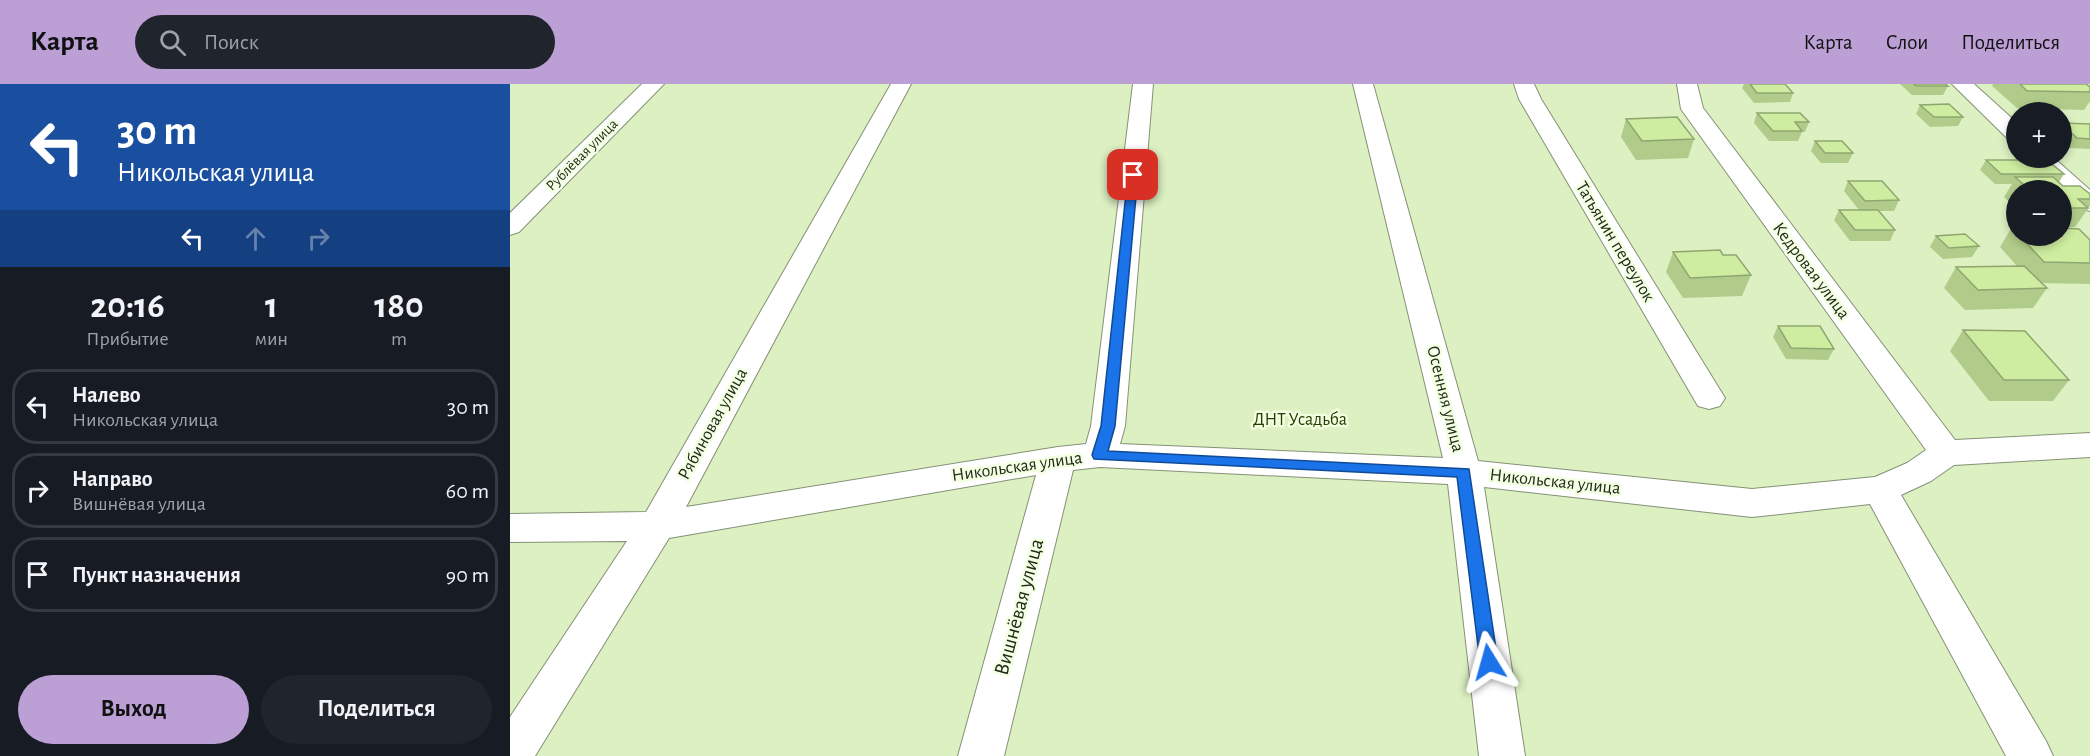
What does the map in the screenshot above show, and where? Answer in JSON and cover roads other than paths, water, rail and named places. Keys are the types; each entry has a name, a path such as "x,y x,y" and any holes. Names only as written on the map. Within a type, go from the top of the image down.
{"street":[{"name":"Рублёвая улица","path":"510,227 654,84"},
{"name":"Рябиновая улица","path":"510,756 657,526 901,84"},
{"path":"1100,455 1108,426 1143,84"},
{"name":"Осенняя улица","path":"1363,84 1464,472 1502,756"},
{"name":"Татьянин переулок","path":"1524,84 1530,99 1709,398"},
{"name":"Кедровая улица","path":"1688,84 1692,109 1946,453"},
{"path":"1962,84 2006,125"},
{"path":"2052,168 2090,203"},
{"path":"1946,453 2090,445"},
{"name":"Никольская улица","path":"510,528 657,526 1058,459 1100,455 1464,472 1752,503 1880,490 1919,472 1946,453"},
{"name":"Вишнёвая улица","path":"981,756 1058,459"},
{"path":"1880,490 2030,756"}],"park label":[{"name":"ДНТ Усадьба","path":"1300,420"}]}
